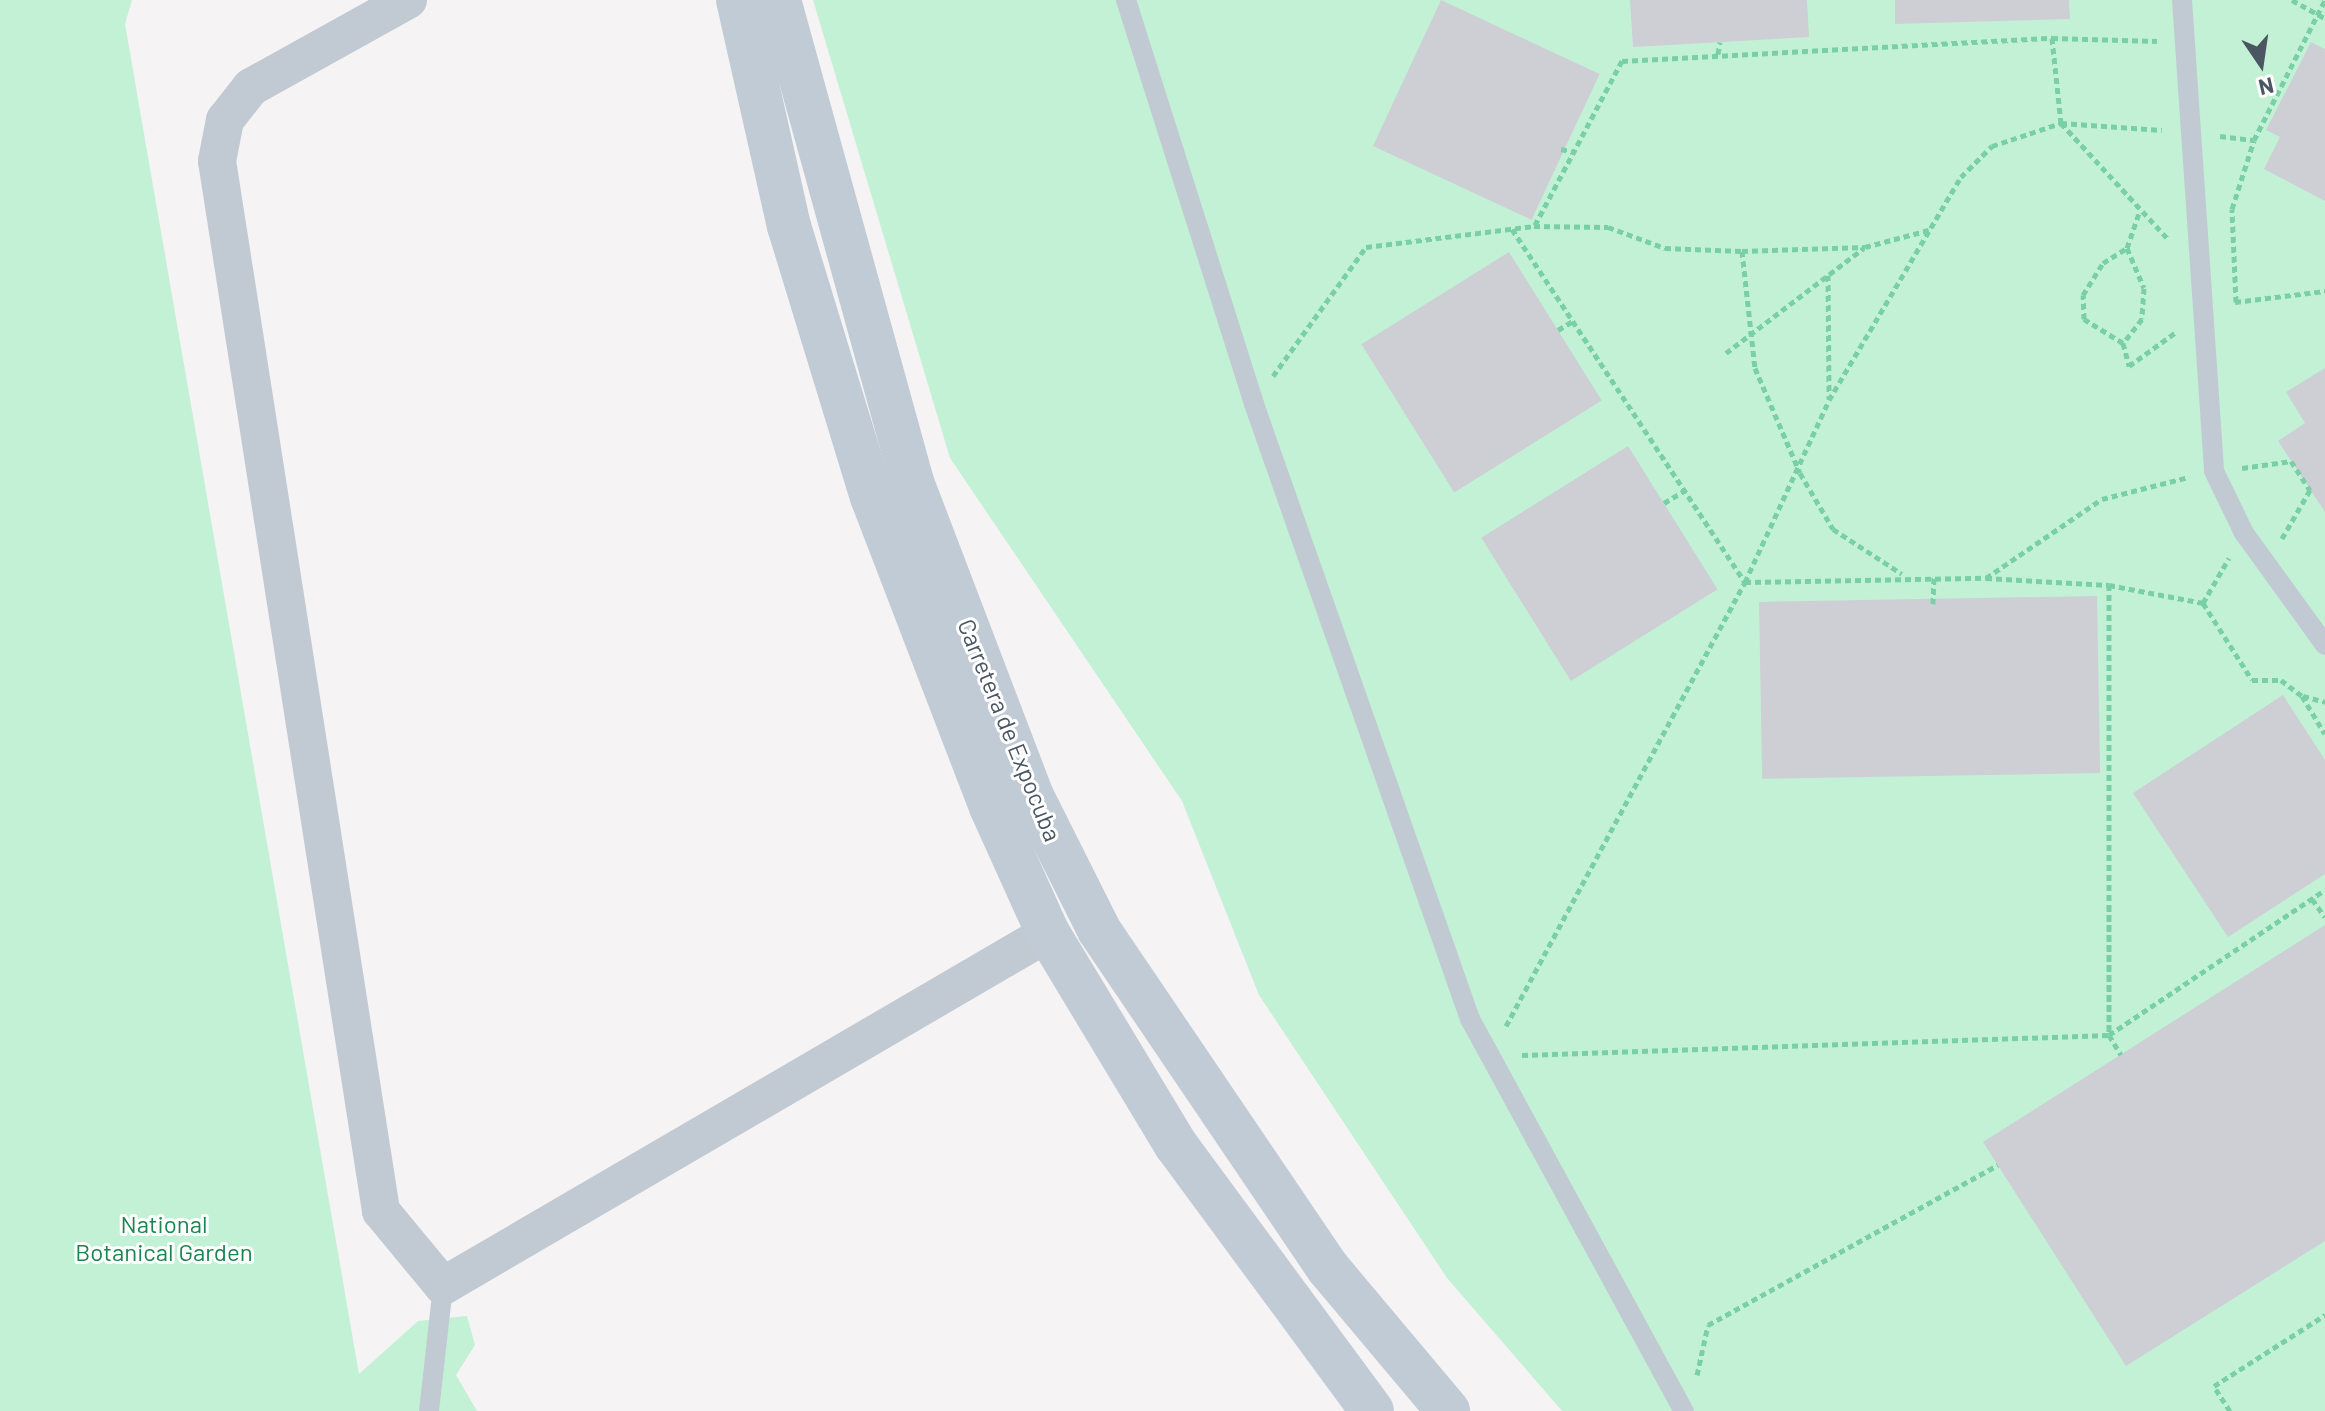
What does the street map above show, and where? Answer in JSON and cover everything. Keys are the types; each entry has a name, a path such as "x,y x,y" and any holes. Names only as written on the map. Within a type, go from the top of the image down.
{"main road":[{"name":"Carretera de Expocuba","path":"738,0 789,226 872,497 991,807 1048,933 1176,1145 1372,1411"},
{"name":"Carretera de Expocuba","path":"779,0 912,482 1031,794 1099,930 1328,1268 1448,1411"}],"street":[{"path":"408,0 251,87 225,120 217,161 381,1211 443,1286 1048,933"}],"lane":[{"path":"1126,0 1254,404 1470,1019 1684,1411"},
{"path":"2182,0 2214,471 2244,533 2325,645"},
{"path":"429,1411 443,1286"}],"path":[{"path":"2292,0 2325,18"},
{"path":"2236,302 2232,209 2254,140 2325,0"},
{"path":"1534,226 1622,61 2052,38 2186,42"},
{"path":"2052,38 2061,123 2139,213 2175,245"},
{"path":"1718,54 1720,42"},
{"path":"1490,1056 1745,582 1800,473 1829,400 1961,177 1992,146 2061,123 2254,140"},
{"path":"1561,149 1573,152"},
{"path":"2139,213 2127,248 2103,263 2083,295 2084,319 2123,343 2129,366 2203,306 2325,291"},
{"path":"1254,404 1366,247 1534,226 1608,227 1665,248 1742,251 1865,247 1930,229"},
{"path":"1512,229 1745,582"},
{"path":"1726,353 1865,247"},
{"path":"2123,343 2142,319 2144,288 2127,248"},
{"path":"1742,251 1755,368 1800,473 1833,529 1905,575"},
{"path":"1828,275 1829,400"},
{"path":"1558,330 1573,321"},
{"path":"1986,578 2102,499 2214,471 2291,461 2310,490 2267,566"},
{"path":"1664,503 1684,491"},
{"path":"2203,603 2244,533"},
{"path":"1745,582 1905,575 1986,578 2109,585 2203,603 2252,680 2281,680 2302,696 2325,734"},
{"path":"1933,604 1934,576"},
{"path":"2109,585 2109,1035 2121,1055"},
{"path":"2302,696 2325,702"},
{"path":"1490,1056 2109,1035 2325,890"},
{"path":"2312,899 2325,917"},
{"path":"1695,1382 1708,1325 1998,1165"},
{"path":"2230,1411 2214,1386 2325,1315"}],"green space":[{"name":"National Botanical Garden","path":"0,0 132,0 125,24 359,1374 418,1321 467,1316 475,1345 456,1375 477,1411 0,1411"},
{"path":"813,0 2325,0 2325,1411 1562,1411 1447,1278 1259,995 1182,801 950,458"}],"building":[{"path":"1441,0 1600,74 1532,220 1373,146"},
{"path":"1630,0 1807,0 1809,37 1633,47"},
{"path":"1895,0 2069,0 2070,19 1895,24"},
{"path":"2311,42 2325,49 2325,201 2264,169 2280,137 2266,130"},
{"path":"1509,252 1602,400 1454,493 1361,344"},
{"path":"2325,368 2325,512 2278,441 2305,423 2286,392"},
{"path":"1628,446 1718,589 1571,681 1481,538"},
{"path":"2097,596 2100,773 1762,779 1759,602"},
{"path":"2283,695 2325,760 2325,874 2228,937 2133,793"},
{"path":"2325,925 2325,1241 2126,1366 1983,1142"}]}
